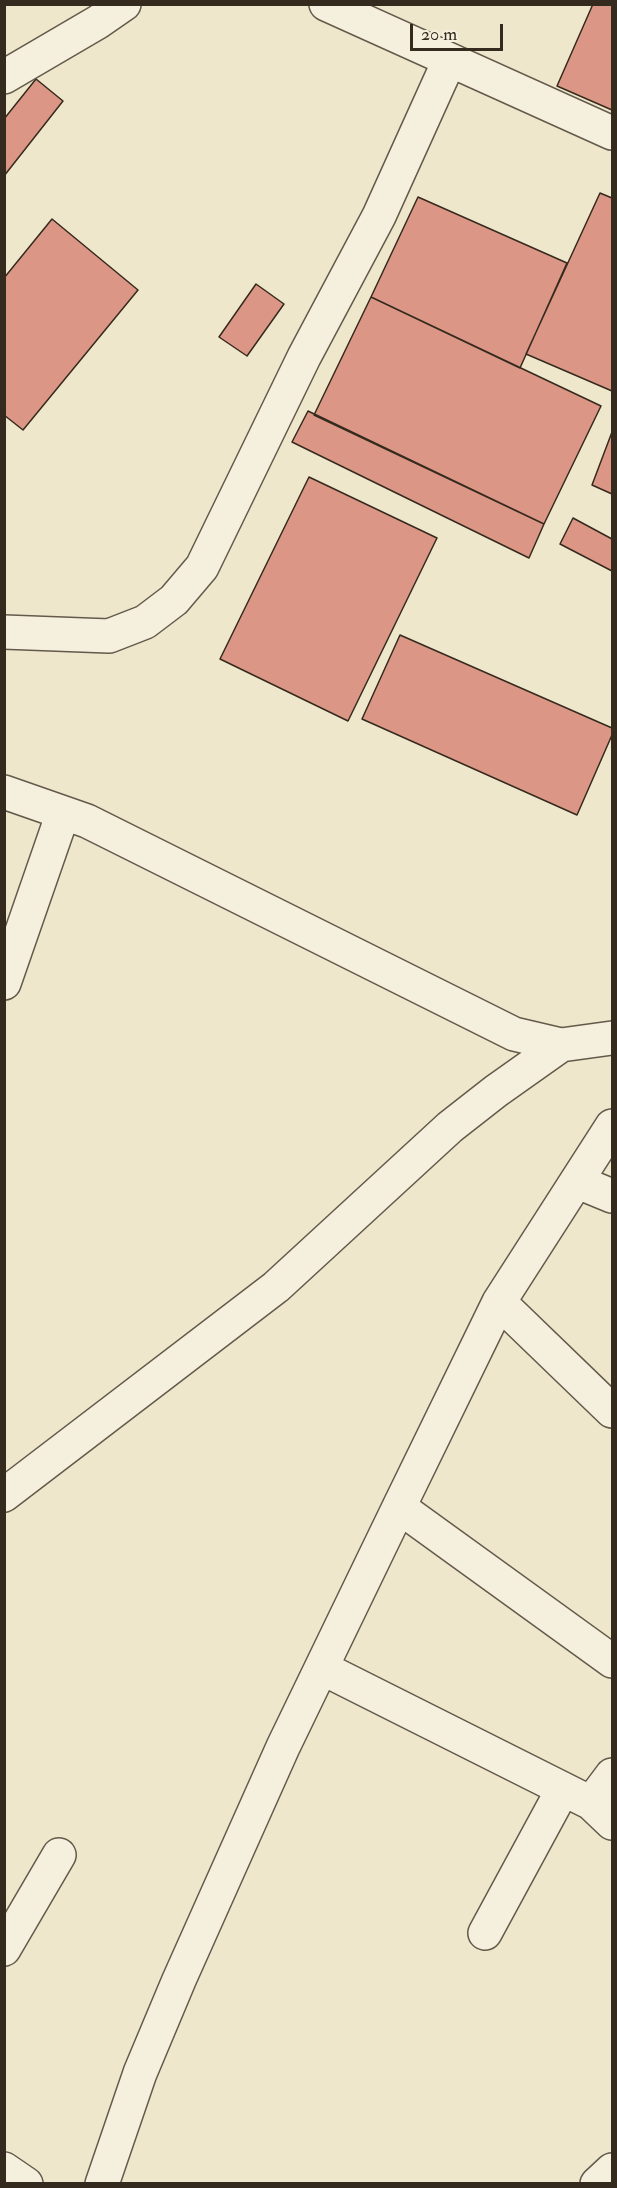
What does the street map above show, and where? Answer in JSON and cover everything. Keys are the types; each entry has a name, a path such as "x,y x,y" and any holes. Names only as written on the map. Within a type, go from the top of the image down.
{"street":[{"path":"4,77 98,22 124,4"},
{"path":"326,4 612,133"},
{"path":"4,632 110,636 145,622 174,600 202,567 304,357 379,216 449,61"},
{"path":"4,792 87,821 514,1034 561,1045 612,1038"},
{"path":"4,983 63,813"},
{"path":"4,1495 276,1287 450,1127 561,1045"},
{"path":"102,2184 140,2073 179,1980 284,1747 399,1507 500,1302 612,1126"},
{"path":"578,1182 612,1196"},
{"path":"500,1302 612,1412"},
{"path":"399,1507 612,1661"},
{"path":"322,1668 589,1805"},
{"path":"485,1933 612,1775"},
{"path":"4,1949 59,1856"},
{"path":"4,2169 26,2184"},
{"path":"597,2184 612,2170"}],"building":[{"path":"593,4 612,4 612,110 557,86"},
{"path":"36,79 63,101 4,176 4,119"},
{"path":"600,193 612,198 612,391 526,354"},
{"path":"418,197 567,263 520,368 371,297"},
{"path":"52,219 138,290 23,430 4,415 4,278"},
{"path":"256,284 284,304 247,356 219,337"},
{"path":"371,297 601,406 544,524 314,415"},
{"path":"308,411 544,524 529,558 292,442"},
{"path":"612,432 612,494 592,485"},
{"path":"309,477 437,538 348,721 220,659"},
{"path":"573,518 612,539 612,571 560,544"},
{"path":"400,635 612,728 612,735 577,815 362,719"}]}
